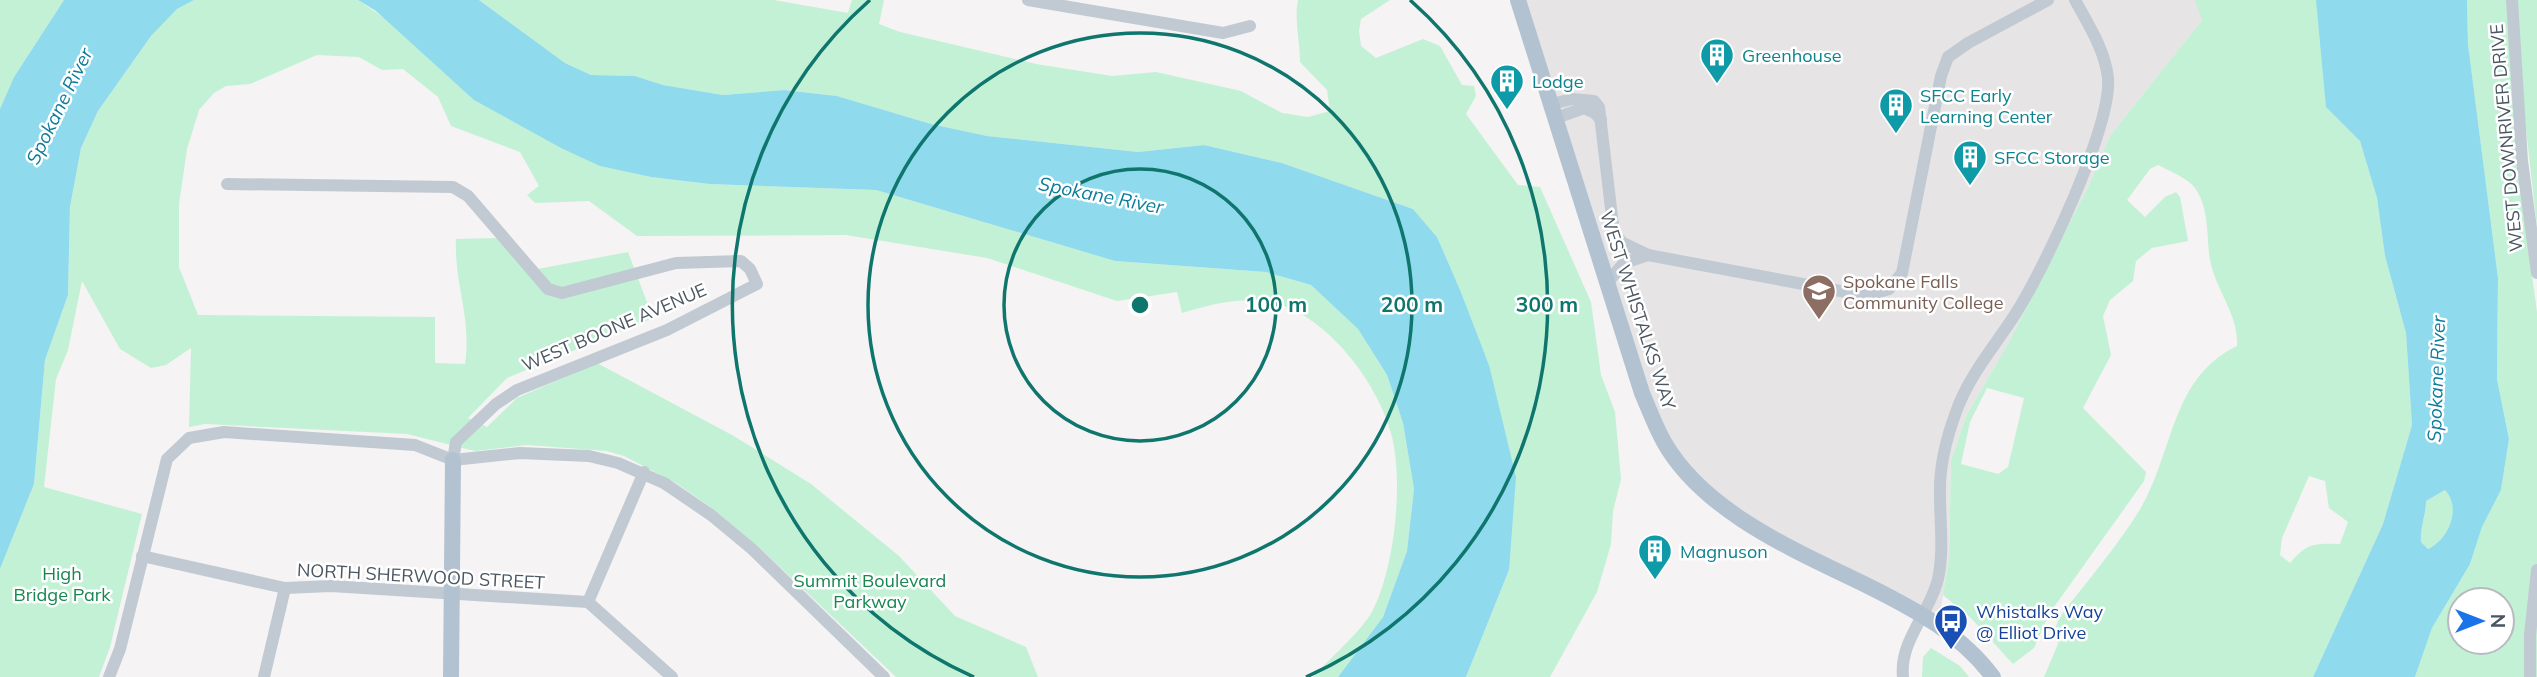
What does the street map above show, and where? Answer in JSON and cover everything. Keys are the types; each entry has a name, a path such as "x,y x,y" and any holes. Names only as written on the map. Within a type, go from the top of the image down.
{"main road":[{"name":"WEST WHISTALKS WAY","path":"1518,0 1642,393 1665,443 1713,497 1769,535 1924,616 1962,643 1993,677"},
{"name":"WEST BOONE AVENUE","path":"451,677 453,460"}],"street":[{"path":"1028,0 1223,33 1250,26"},
{"path":"1554,111 1572,99 1594,100 1599,107 1614,233 1623,243 1648,255 1867,296 1889,289 1902,273 1941,76 1948,57 2048,0"},
{"path":"1903,677 1904,652 1924,616 1940,569 1941,473 1954,415 1975,372 2028,293 2084,169 2105,112 2108,87 2104,61 2075,0"},
{"name":"WEST DOWNRIVER DRIVE","path":"2512,0 2522,161 2537,272"},
{"name":"WEST BOONE AVENUE","path":"226,184 453,187 468,196 548,289 562,293 676,263 741,261 750,269 757,284 667,330 517,390 496,404 456,442 453,460"},
{"path":"1607,283 1624,263 1648,255"},
{"path":"109,677 120,649 167,459 189,438 224,432 415,445 453,460 520,453 589,456 643,472 686,497 752,550 884,677"},
{"path":"643,472 588,602 672,677"},
{"name":"NORTH SHERWOOD STREET","path":"142,556 285,588 331,586 588,602"},
{"path":"2530,677 2530,635 2537,570"},
{"path":"264,677 285,588"}],"shaded area":[{"name":"Spokane Falls Community College","path":"1518,0 2235,0 2202,20 2110,136 2090,183 2008,344 1966,416 1951,461 1949,560 1941,608 1930,615 1740,516 1665,443"}],"green space":[{"path":"0,0 64,0 14,77 0,109"},
{"path":"194,0 358,0 601,166 651,177 709,184 876,190 1115,261 1266,272 1311,285 1358,329 1387,375 1403,423 1414,489 1407,551 1383,617 1338,677 1313,677 1361,627 1381,592 1392,547 1397,474 1391,433 1384,413 1362,373 1331,337 1314,322 1295,311 1275,303 1252,300 1216,304 1182,313 1177,292 1117,301 987,258 846,235 637,236 589,201 535,203 527,195 539,186 520,152 451,126 438,97 403,69 382,70 359,57 317,55 250,84 226,86 214,93 199,110 187,149 179,204 179,267 198,315 435,317 435,363 465,364 465,317 456,239 498,238 527,271 628,252 653,318 507,378 468,418 487,427 517,398 597,363 732,435 811,484 899,556 955,616 1026,647 1038,677 896,677 761,549 709,506 676,483 624,456 607,451 527,445 475,451 407,434 205,424 189,427 191,348 166,365 151,368 120,349 82,281 68,350 56,379 44,487 142,514 110,647 99,677 0,677 0,569 34,484 45,360 68,295 70,207 81,148 98,111 151,36 177,9"},
{"path":"479,0 774,0 848,13 852,0 884,0 879,24 900,32 1036,64 1112,76 1156,72 1241,91 1282,113 1308,117 1330,111 1327,90 1300,62 1298,0 1390,0 1361,19 1361,46 1376,58 1423,39 1440,46 1462,85 1474,86 1476,96 1466,114 1518,185 1540,187 1591,302 1601,375 1615,412 1621,479 1613,511 1611,544 1597,592 1550,677 1466,677 1509,570 1489,365 1437,237 1413,209 1282,163 1204,145 1138,152 987,136 931,124 837,96 784,90 723,95 663,85 635,76 591,75 565,63"},
{"path":"2195,0 2340,0 2360,141 2377,198 2385,256 2406,333 2412,425 2383,524 2313,677 2044,677 2058,644 2055,629 2059,618 2113,549 2142,506 2187,395 2199,376 2216,359 2237,346 2231,313 2210,260 2203,205 2192,184 2158,165 2150,169 2127,200 2145,217 2165,197 2176,192 2180,197 2188,241 2152,248 2136,261 2133,281 2110,300 2103,316 2111,355 2083,408 2146,472 2144,481 2049,614 2034,648 2013,664 1970,617 1943,595 1949,560 1951,461 1966,416 2008,344 2090,183 2110,136 2202,20","holes":["1987,388 2024,398 2008,467 1998,474 1961,464 1970,422","2309,476 2325,481 2329,508 2348,522 2340,544 2306,548 2290,563 2280,555 2282,538"]},
{"path":"2467,0 2507,0 2516,161 2537,312 2537,677 2415,677 2432,628 2446,604 2446,656 2516,656 2516,586 2457,586 2470,564 2482,527 2501,490 2509,439 2497,379 2498,278 2468,44"},
{"path":"2516,0 2537,0 2537,226 2520,76"},
{"path":"2445,490 2453,505 2451,523 2442,538 2428,549 2421,542 2426,501"},
{"path":"1931,648 1960,666 1969,677 1922,677 1923,657"}],"water":[{"name":"Spokane River","path":"64,0 194,0 177,9 151,36 98,111 81,148 70,207 68,295 45,360 34,484 0,569 0,109 14,77"},
{"name":"Spokane River","path":"358,0 479,0 565,63 591,75 635,76 663,85 723,95 784,90 837,96 931,124 987,136 1138,152 1204,145 1282,163 1413,209 1437,237 1489,365 1516,477 1509,570 1466,677 1338,677 1383,617 1407,551 1414,489 1403,423 1387,375 1358,329 1311,285 1266,272 1115,261 876,190 709,184 651,177 600,166 561,148 474,100 376,11"},
{"name":"Spokane River","path":"2316,0 2467,0 2468,44 2498,278 2497,379 2509,439 2501,490 2482,527 2470,564 2457,586 2446,586 2446,604 2432,628 2415,677 2313,677 2383,524 2412,425 2406,333 2385,256 2377,198 2360,141 2326,107","holes":["2445,490 2453,514 2447,531 2428,549 2421,542 2426,501"]}],"place":[{"name":"Greenhouse","path":"1717,85"},
{"name":"Lodge","path":"1507,111"},
{"name":"SFCC Early Learning Center","path":"1896,135"},
{"name":"SFCC Storage","path":"1970,187"},
{"name":"Spokane Falls Community College","path":"1819,321"},
{"name":"Magnuson","path":"1655,581"},
{"name":"Whistalks Way @ Elliot Drive","path":"1951,651"}],"park label":[{"name":"High Bridge Park","path":"62,583"},
{"name":"Summit Boulevard Parkway","path":"870,590"}]}
